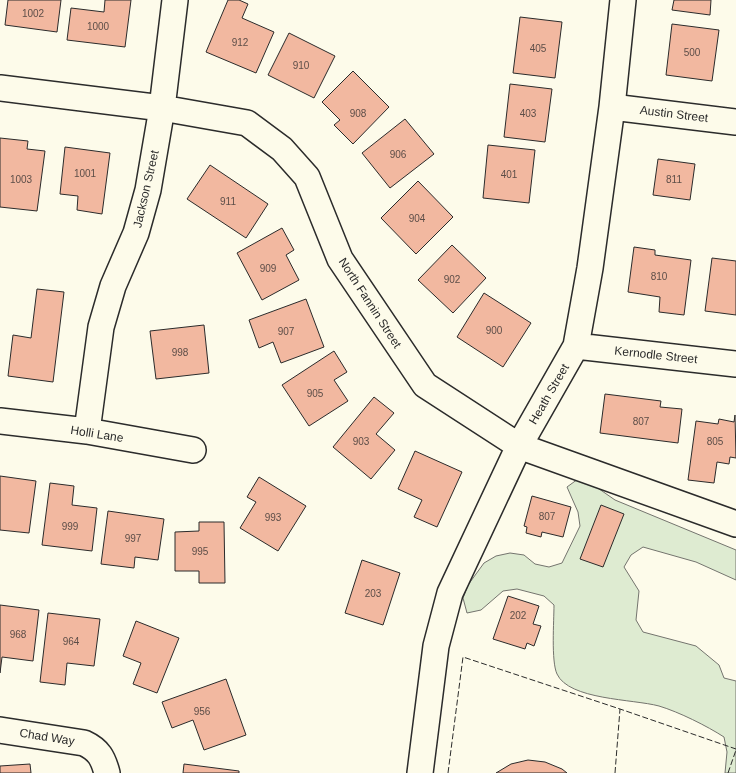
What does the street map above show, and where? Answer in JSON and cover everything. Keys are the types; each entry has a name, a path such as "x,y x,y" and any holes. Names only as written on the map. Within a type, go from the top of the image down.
{"street":[{"name":"Jackson Street","path":"87,431 101,327 113,286 136,233 148,190 162,108 175,0"},
{"name":"Heath Street","path":"420,773 436,646 450,593 519,446 576,346 590,268 612,107 623,0"},
{"name":"North Fannin Street","path":"0,88 162,108 247,123 282,149 308,177 340,259 425,385 519,446 736,524"},
{"name":"Austin Street","path":"612,107 736,122"},
{"name":"Kernodle Street","path":"576,346 736,364"},
{"name":"Holli Lane","path":"0,421 87,431 193,450"},
{"name":"Chad Way","path":"0,730 84,743 104,758 106,773"}],"green space":[{"path":"578,479 592,484 615,500 736,550 736,580 696,562 643,547 631,555 624,567 639,591 636,620 643,632 696,646 719,665 724,678 736,681 736,773 725,773 727,752 724,737 701,724 659,706 588,694 564,683 555,668 553,641 554,605 544,596 517,589 503,591 481,610 467,613 463,598 468,585 484,563 496,556 510,553 524,555 535,564 549,567 562,563 580,526 578,512 567,487"}],"building":[{"path":"8,0 61,0 57,32 5,25"},
{"path":"105,0 131,0 125,47 67,40 71,8 104,12"},
{"path":"228,0 239,0 248,4 242,18 274,32 256,73 206,52"},
{"path":"674,0 711,0 710,15 672,10"},
{"path":"520,17 562,22 555,78 513,73"},
{"path":"672,24 719,30 712,81 666,75"},
{"path":"289,33 335,56 314,98 268,75"},
{"path":"353,71 389,107 353,144 334,125 340,120 322,102"},
{"path":"510,84 552,89 545,142 504,137"},
{"path":"405,119 434,154 390,188 362,153"},
{"path":"0,138 28,141 27,149 45,151 37,211 0,207"},
{"path":"488,145 535,150 529,203 483,198"},
{"path":"65,147 110,153 102,214 77,210 78,196 60,194"},
{"path":"658,159 695,164 690,200 653,195"},
{"path":"210,165 268,204 246,238 187,199"},
{"path":"418,181 453,217 416,254 381,218"},
{"path":"282,228 294,250 286,255 299,280 262,300 237,253"},
{"path":"452,245 486,278 453,313 418,280"},
{"path":"634,247 655,250 655,255 691,260 684,315 659,312 660,297 628,292"},
{"path":"712,258 736,261 736,315 705,311"},
{"path":"37,289 64,292 53,382 8,376 13,335 31,338"},
{"path":"484,293 531,323 503,367 457,337"},
{"path":"306,299 324,347 281,363 273,342 259,348 249,320"},
{"path":"204,325 209,373 156,379 150,331"},
{"path":"334,351 347,372 334,380 348,401 309,426 282,385"},
{"path":"605,394 661,401 660,407 682,409 678,443 600,433"},
{"path":"374,397 394,413 376,434 395,450 371,479 333,447"},
{"path":"735,415 736,458 730,457 729,464 717,462 714,483 688,480 696,421 718,424 719,419 734,422"},
{"path":"415,451 462,472 437,527 414,517 422,500 398,489"},
{"path":"0,476 36,481 29,533 0,530"},
{"path":"259,477 306,506 278,551 240,528 256,502 247,497"},
{"path":"50,483 74,486 72,505 97,508 92,551 42,545"},
{"path":"532,496 571,507 563,537 542,532 541,537 526,533 527,527 524,526"},
{"path":"601,505 624,514 603,567 580,559"},
{"path":"108,511 164,519 158,560 135,557 134,568 101,564"},
{"path":"199,522 224,522 225,583 199,583 199,571 175,571 175,532 199,531"},
{"path":"362,560 400,573 383,625 345,613"},
{"path":"508,596 539,606 533,624 541,626 534,646 527,643 525,649 493,639"},
{"path":"0,605 39,610 33,661 2,657 0,673"},
{"path":"48,613 100,619 94,666 67,663 65,685 40,682"},
{"path":"136,621 179,638 157,693 133,684 141,663 123,656"},
{"path":"226,679 246,735 204,750 193,720 172,728 162,702"},
{"path":"528,760 545,762 567,773 496,773 511,764"},
{"path":"30,764 31,773 0,773 0,766"},
{"path":"184,764 239,771 239,773 183,773"}],"fence":[{"path":"448,773 463,657 736,749"},
{"path":"615,773 620,709"},
{"path":"728,773 736,750"}]}
